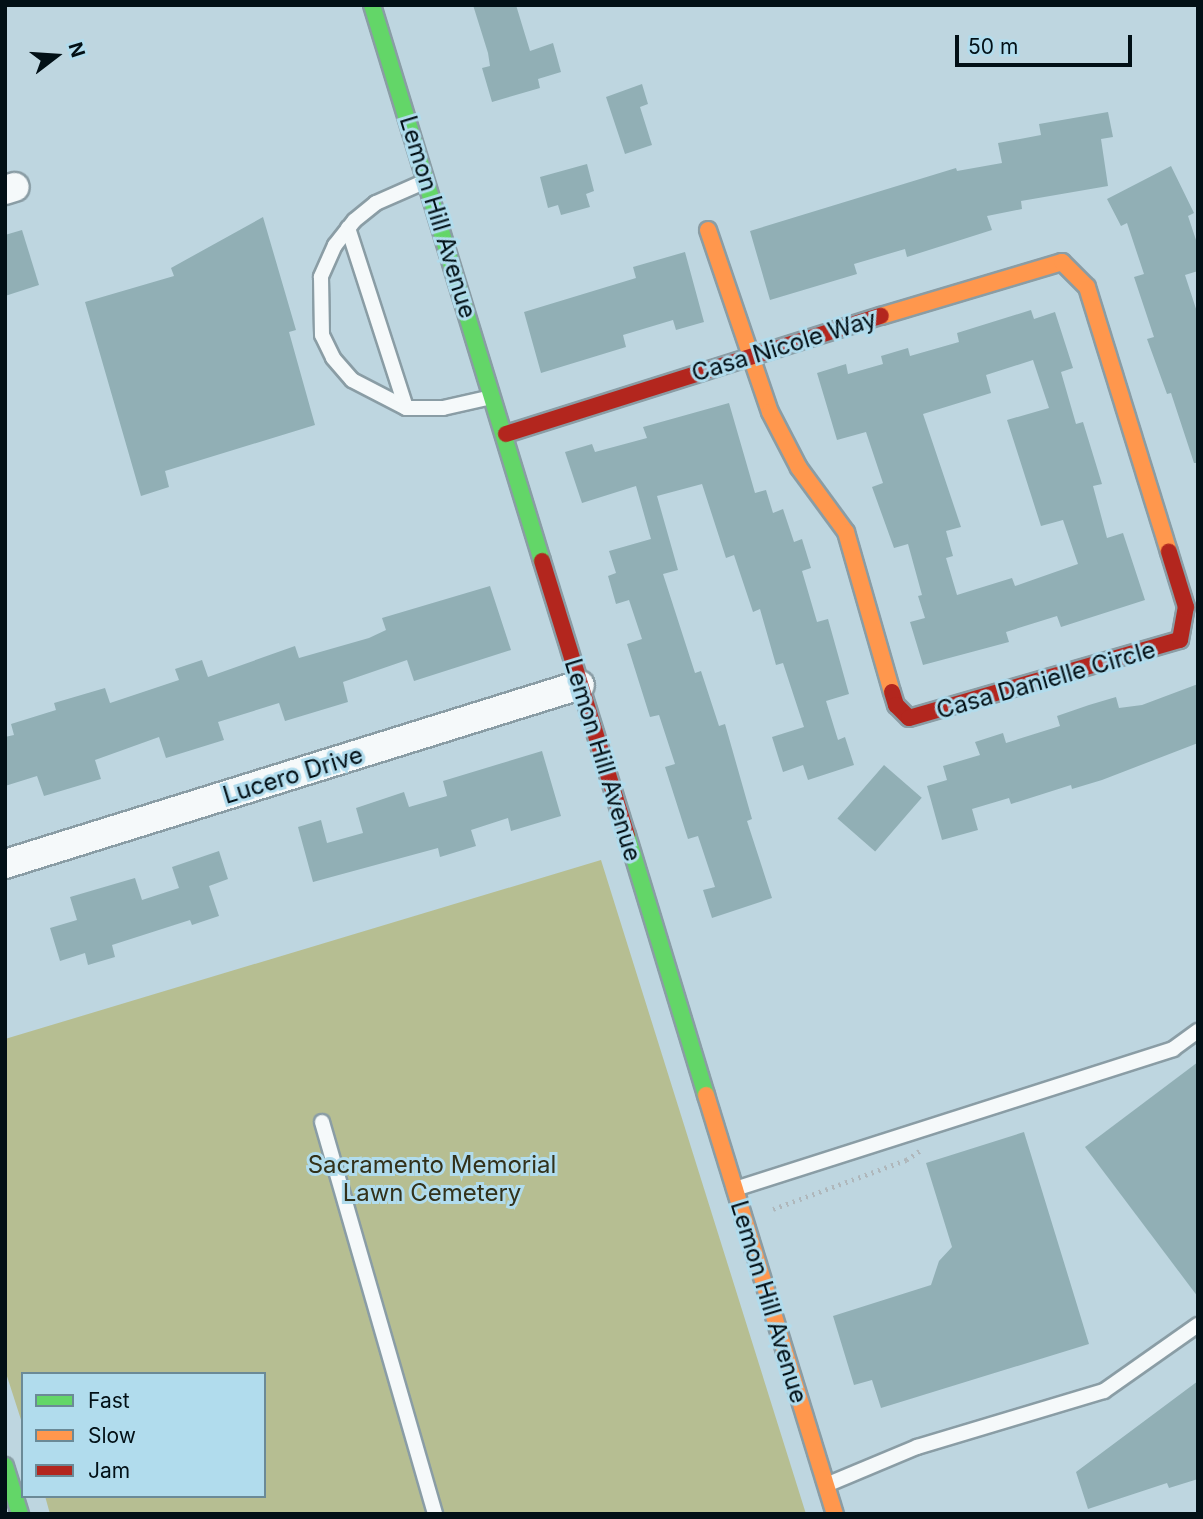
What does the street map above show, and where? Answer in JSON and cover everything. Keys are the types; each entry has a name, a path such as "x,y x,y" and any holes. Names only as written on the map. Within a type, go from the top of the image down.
{"street":[{"name":"Lemon Hill Avenue","path":"372,5 495,397 580,685 835,1514"},
{"path":"708,230 748,356"},
{"name":"Casa Danielle Circle","path":"748,356 769,412 799,468 846,532 897,705 909,718 962,706 1180,640 1186,607 1087,287 1062,262"},
{"name":"Casa Nicole Way","path":"506,434 748,356 1062,262"},
{"name":"Lucero Drive","path":"5,864 580,685"},
{"path":"5,1466 20,1514"}],"lane":[{"path":"427,180 376,203 348,228 321,277 322,335 333,358 352,380 407,408 443,408 495,397"},
{"path":"348,228 407,408"},
{"path":"734,1190 1173,1049 1198,1031"},
{"path":"322,1122 435,1514"},
{"path":"826,1485 917,1447 1104,1391 1198,1325"}],"path":[{"path":"773,1209 934,1145"}],"green space":[{"name":"Sacramento Memorial Lawn Cemetery","path":"601,860 806,1514 50,1514 46,1498 266,1498 266,1372 21,1372 21,1420 5,1370 5,1039"}],"building":[{"path":"473,5 516,5 530,51 553,43 561,72 538,79 540,88 492,102 482,68 490,66 488,53"},
{"path":"642,84 648,104 640,107 652,145 625,154 606,97"},
{"path":"1108,112 1113,137 1101,139 1108,186 1021,201 1022,209 987,216 992,230 907,257 905,249 854,264 857,274 770,300 750,231 956,168 957,171 1002,163 998,143 1041,135 1039,124"},
{"path":"587,164 594,191 586,194 590,207 561,215 558,205 548,208 540,177"},
{"path":"1171,166 1194,213 1188,216 1198,246 1198,271 1185,275 1198,315 1198,463 1194,463 1171,393 1167,394 1147,339 1154,337 1134,277 1144,274 1127,223 1121,226 1107,199"},
{"path":"263,217 296,330 289,332 315,425 165,471 169,487 141,496 85,302 174,276 171,268"},
{"path":"22,230 39,285 5,296 5,235"},
{"path":"685,252 704,322 676,330 673,320 623,335 626,347 541,373 524,312 636,278 633,267"},
{"path":"1031,310 1034,319 1055,312 1073,368 1061,372 1076,424 1083,422 1102,484 1093,486 1107,538 1123,533 1145,600 1061,627 1057,616 1006,632 1009,642 923,665 910,622 925,618 918,596 922,595 908,544 894,548 872,487 883,483 866,432 837,440 817,373 846,364 848,374 883,364 881,356 908,348 910,356 959,342 957,333","holes":["1033,360 1049,408 1007,420 1041,526 1063,520 1078,564 1015,586 1012,578 957,595 946,558 953,556 946,531 961,527 923,414 991,393 986,375"]},
{"path":"729,403 755,493 766,490 773,513 783,509 794,542 802,539 811,568 802,571 817,622 828,619 849,694 826,701 838,740 845,737 854,765 808,780 803,765 783,772 772,737 804,727 783,663 776,665 760,609 753,612 734,555 726,558 702,484 657,496 678,570 663,574 695,673 701,671 719,726 725,724 752,819 747,821 772,898 712,918 703,890 715,887 698,836 688,839 665,767 675,764 659,715 650,717 627,644 642,639 629,600 616,604 608,576 616,573 609,551 651,539 636,486 582,503 565,452 592,444 595,452 647,438 643,427"},
{"path":"490,586 511,650 414,681 407,660 343,682 348,702 285,721 279,703 218,722 224,740 166,758 159,737 95,760 101,779 44,796 37,776 5,786 5,737 14,735 11,724 56,710 54,703 105,688 110,703 179,680 175,669 202,660 208,677 295,646 299,658 369,638 386,630 382,618"},
{"path":"1198,684 1198,743 1072,789 1071,785 1011,804 1009,798 972,809 978,830 942,840 927,786 947,780 943,766 980,755 975,742 1003,733 1006,743 1060,726 1057,716 1089,705 1116,697 1119,708 1142,705"},
{"path":"542,751 561,816 511,831 508,818 471,830 476,846 440,857 438,848 313,882 298,827 321,820 327,843 363,833 356,808 404,792 409,807 447,796 443,781"},
{"path":"884,765 922,798 875,851 837,819"},
{"path":"219,851 228,879 209,886 219,916 192,925 190,920 112,945 115,957 88,965 85,953 60,961 50,928 77,920 70,897 135,878 142,900 179,888 172,867"},
{"path":"1198,1062 1198,1297 1085,1147"},
{"path":"1024,1132 1089,1344 881,1408 872,1380 854,1385 833,1316 931,1285 939,1261 952,1247 926,1163"},
{"path":"1198,1381 1198,1479 1169,1488 1167,1483 1088,1509 1076,1472"}],"traffic: fast":[{"path":"372,5 542,561"},
{"path":"627,835 706,1095"},
{"path":"5,1466 20,1514"}],"traffic: slow":[{"path":"708,230 770,412 799,468 846,532 892,692"},
{"path":"881,316 1062,262 1087,287 1169,552"},
{"path":"706,1095 835,1514"}],"traffic: jam":[{"path":"506,434 881,316"},
{"path":"892,692 896,705 909,718 1180,640 1186,607 1169,552"},
{"path":"542,561 627,835"}]}
